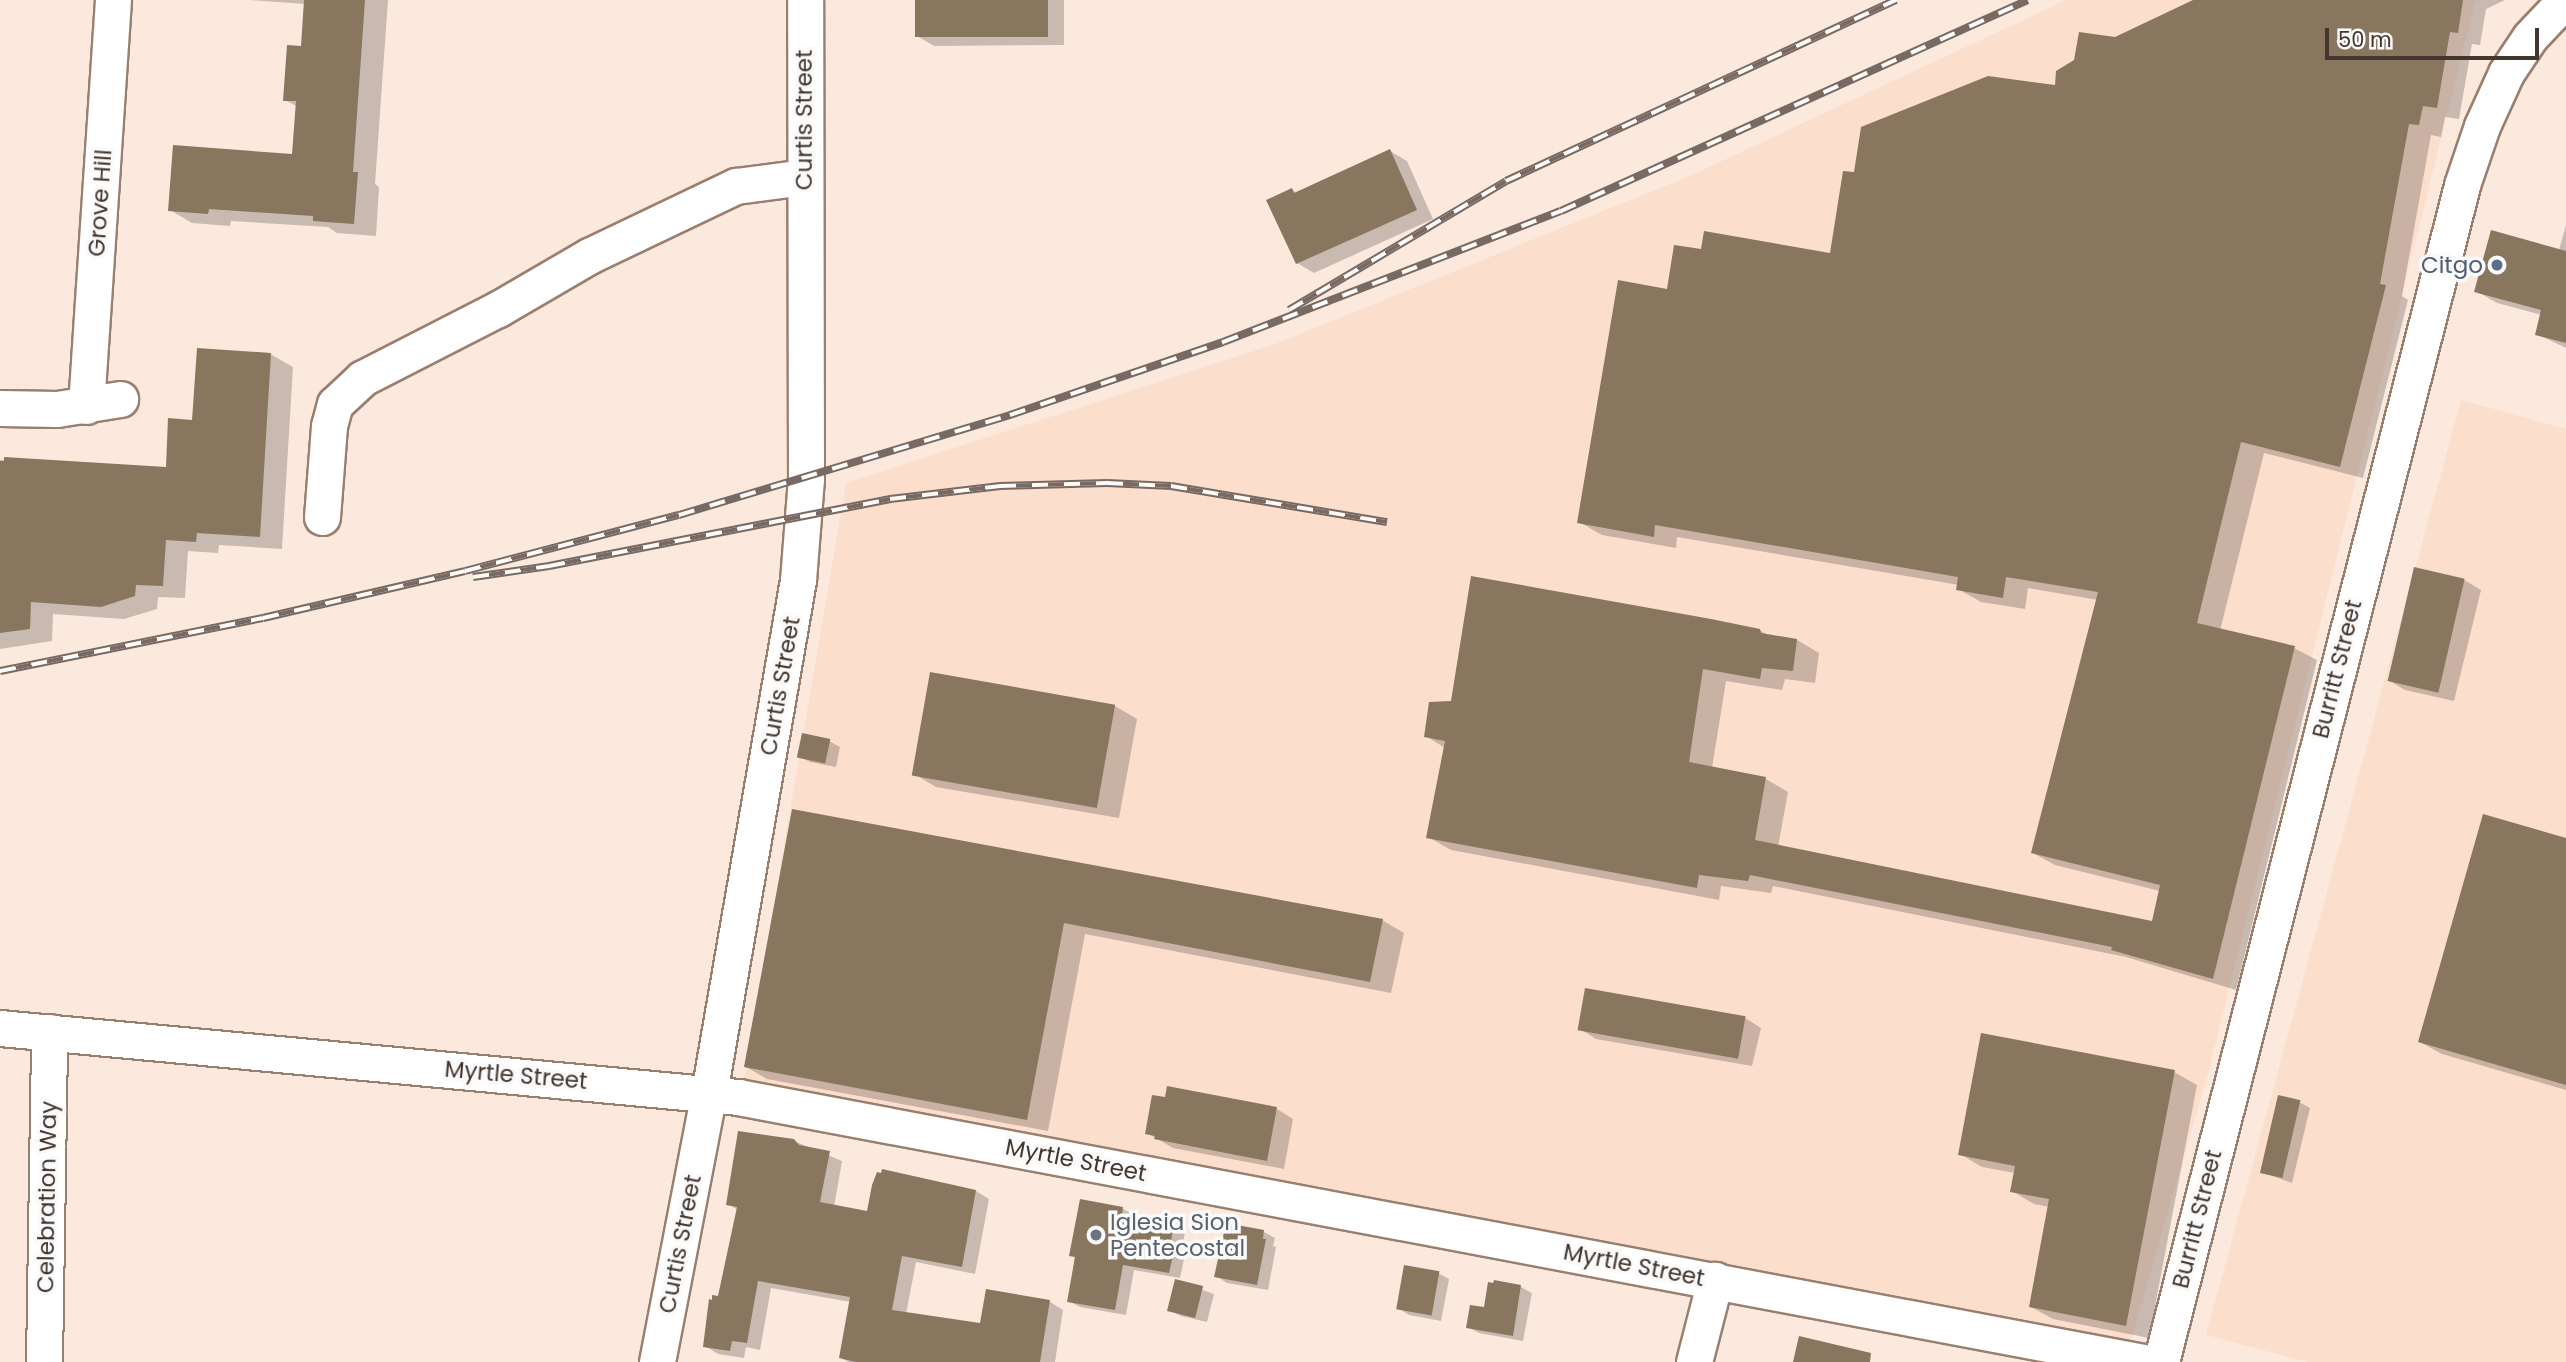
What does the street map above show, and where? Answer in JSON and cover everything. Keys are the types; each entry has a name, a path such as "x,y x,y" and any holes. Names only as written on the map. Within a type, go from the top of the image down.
{"street":[{"name":"Grove Hill","path":"86,406 113,0"},
{"name":"Curtis Street","path":"657,1362 709,1093 798,580 806,479 805,0"},
{"name":"Burritt Street","path":"2161,1362 2462,186 2482,126 2506,73 2530,37 2565,0"},
{"path":"322,517 329,426 335,404 363,378 498,309 589,256 736,186 777,178 804,177"},
{"path":"0,408 29,410 86,406 120,399"},
{"name":"Myrtle Street","path":"0,1028 709,1093 774,1102 2143,1362"},
{"name":"Celebration Way","path":"44,1362 49,1032"},
{"path":"1694,1362 1715,1280"}],"shaded area":[{"path":"2066,0 2479,0 2475,2 2210,1066 2130,1344 743,1086 846,483 1275,344 1692,175"},
{"path":"2461,400 2566,429 2566,1362 2308,1362 2206,1335"}],"building":[{"path":"304,0 365,0 353,172 358,172 354,224 313,221 313,216 209,209 208,214 168,211 173,145 292,154 296,101 283,101 287,45 301,46"},
{"path":"915,0 1048,0 1048,37 915,37"},
{"path":"2193,0 2463,0 2458,33 2450,32 2437,108 2423,106 2419,125 2409,124 2380,284 2386,285 2340,467 2241,442 2197,623 2295,646 2213,979 2111,950 2112,947 1750,875 1748,881 1699,875 1697,888 1426,838 1445,741 1424,737 1429,702 1451,701 1471,576 1711,619 1760,629 1761,633 1797,639 1793,671 1762,668 1760,679 1703,669 1689,762 1766,777 1755,840 2152,921 2160,885 2031,853 2098,592 2006,577 2003,598 1956,590 1958,577 1655,525 1654,537 1577,523 1618,280 1667,289 1674,245 1701,249 1704,231 1830,253 1843,171 1854,172 1861,127 1988,76 2055,85 2056,71 2074,60 2079,32 2115,37"},
{"path":"1390,149 1417,210 1296,264 1266,200 1292,188 1294,193"},
{"path":"2491,230 2566,251 2566,343 2535,335 2541,310 2474,292"},
{"path":"197,348 271,353 260,537 197,533 196,542 166,540 163,586 136,585 135,596 101,607 31,602 30,629 0,633 0,461 4,461 4,457 166,467 168,418 192,420"},
{"path":"2414,567 2465,579 2438,693 2388,681"},
{"path":"930,672 1115,705 1097,808 912,775"},
{"path":"802,733 830,739 825,763 797,757"},
{"path":"792,809 1383,919 1370,982 1064,923 1027,1120 744,1067"},
{"path":"2483,814 2566,838 2566,1085 2418,1042"},
{"path":"1585,988 1746,1016 1738,1059 1578,1030"},
{"path":"1981,1033 2175,1070 2126,1326 2029,1307 2049,1199 2010,1192 2015,1166 1958,1155"},
{"path":"1167,1086 1277,1107 1267,1161 1154,1139 1155,1136 1145,1134 1152,1095 1165,1097"},
{"path":"2278,1095 2300,1100 2282,1178 2260,1173"},
{"path":"738,1131 794,1139 799,1145 830,1151 820,1202 867,1211 872,1185 877,1172 881,1173 882,1169 976,1190 962,1267 902,1256 892,1310 980,1323 986,1289 1050,1300 1040,1362 856,1362 839,1358 850,1297 758,1281 747,1343 732,1341 730,1351 703,1347 709,1299 712,1300 712,1295 718,1296 737,1207 726,1205"},
{"path":"1080,1199 1123,1207 1122,1214 1174,1224 1170,1246 1175,1247 1169,1273 1123,1265 1115,1310 1067,1302 1075,1257 1069,1256"},
{"path":"1226,1223 1264,1230 1263,1239 1266,1239 1257,1285 1214,1277"},
{"path":"1404,1265 1439,1271 1432,1316 1396,1309"},
{"path":"1175,1279 1203,1286 1195,1318 1167,1311"},
{"path":"1494,1280 1521,1285 1513,1336 1466,1328 1470,1305 1484,1307 1488,1282 1493,1283"},
{"path":"1799,1336 1871,1353 1870,1362 1793,1362"}],"railway":[{"path":"1289,310 1506,181 1896,0"},
{"path":"0,671 263,618 465,571 679,515 1010,415 1223,342 1561,211 2028,0"},
{"path":"473,577 549,566 890,499 1000,486 1107,483 1171,486 1387,522"}],"place":[{"name":"Citgo","path":"2497,265"},
{"name":"Iglesia Sion Pentecostal","path":"1096,1235"}]}
